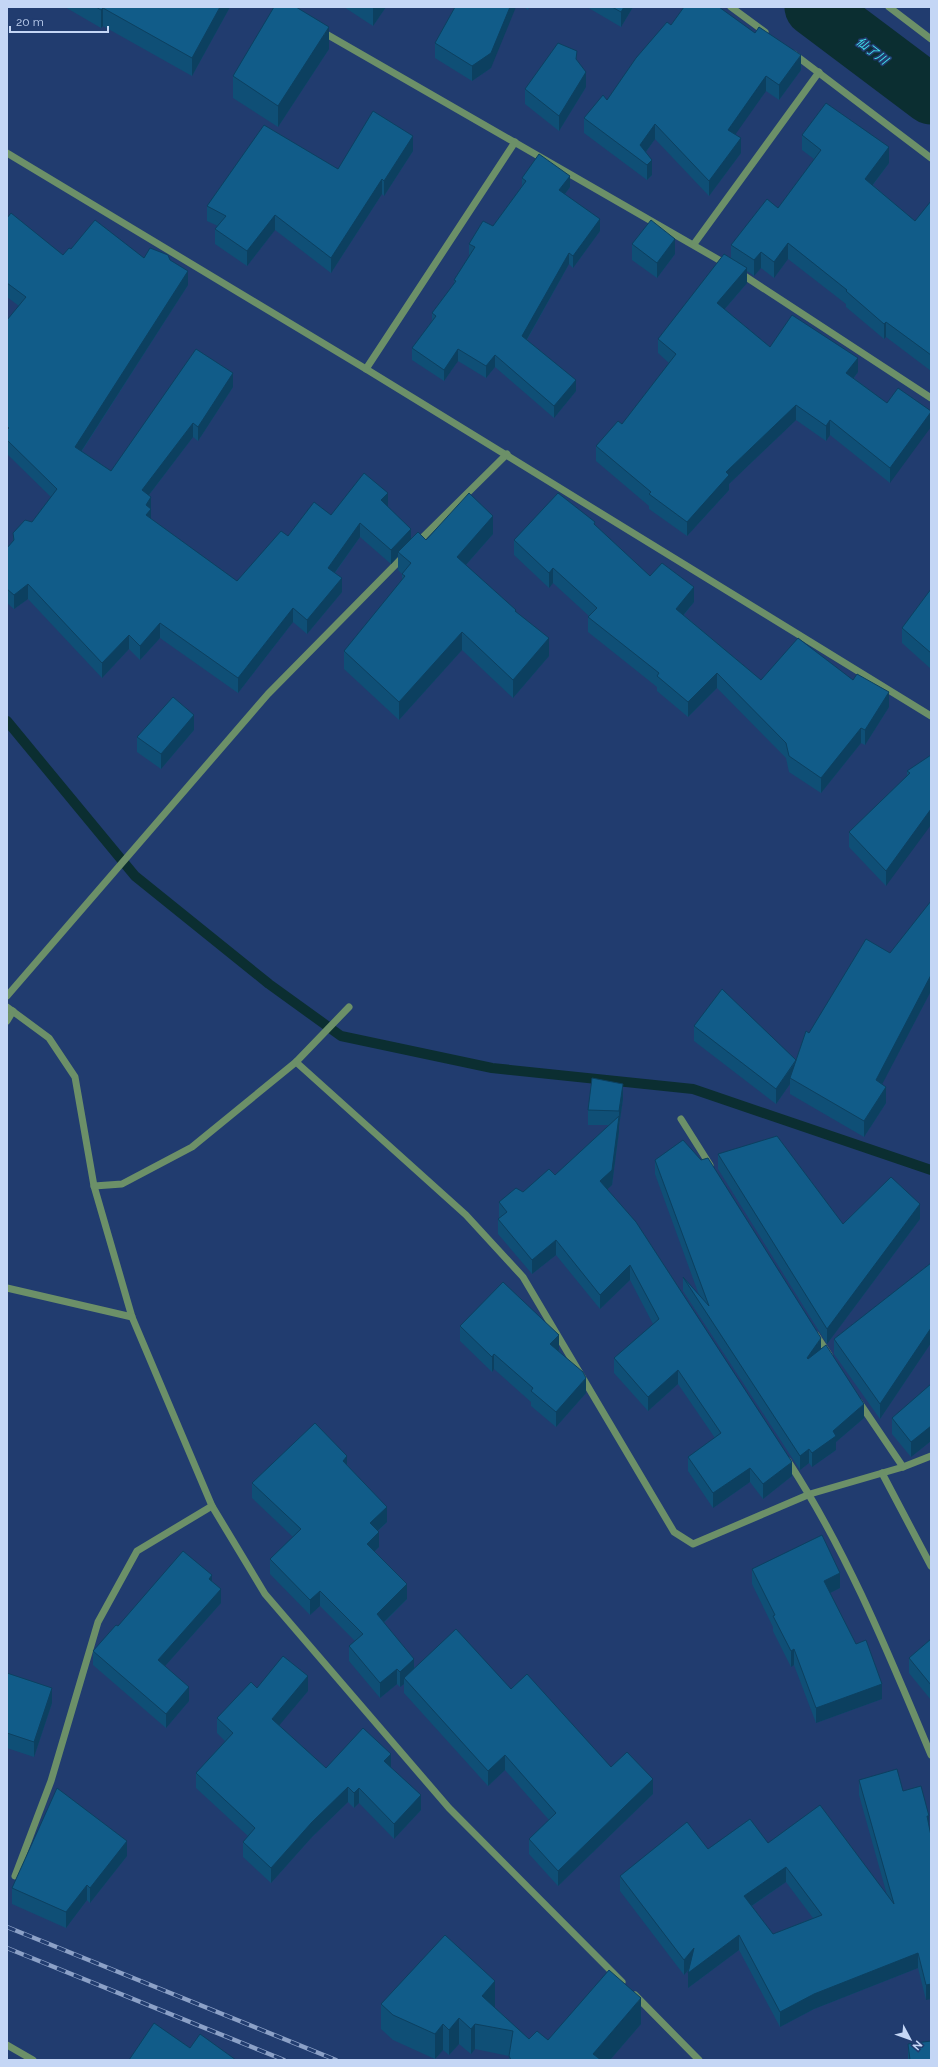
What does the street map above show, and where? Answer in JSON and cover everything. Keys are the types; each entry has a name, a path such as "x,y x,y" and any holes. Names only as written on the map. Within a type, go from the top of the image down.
{"street":[{"path":"731,7 768,35"},
{"path":"889,7 931,39"},
{"path":"315,27 694,244 786,302 931,398"},
{"path":"787,49 931,158"},
{"path":"694,244 819,72"},
{"path":"366,369 515,142"},
{"path":"7,153 507,454 931,716"},
{"path":"7,996 268,694 507,454"},
{"path":"94,1186 122,1184 192,1147 296,1062 349,1007"},
{"path":"7,1021 10,1009 49,1038 75,1077 94,1186 132,1317 212,1506 265,1594 449,1808 699,2060"},
{"path":"296,1062 466,1215 523,1277 674,1532 693,1544 810,1494 903,1467 931,1456"},
{"path":"681,1119 715,1173"},
{"path":"7,1288 132,1317"},
{"path":"812,1329 833,1362"},
{"path":"855,1396 903,1467"},
{"path":"784,1455 810,1494 838,1543 900,1681 931,1755"},
{"path":"882,1473 931,1566"},
{"path":"15,1876 51,1781 98,1622 138,1551 212,1506"},
{"path":"7,2045 33,2060"}],"building":[{"path":"96,7 220,7 192,58 103,8 101,10"},
{"path":"274,7 296,7 329,27 278,106 233,76"},
{"path":"455,7 510,7 491,53 472,66 435,43"},
{"path":"612,7 624,7 621,12"},
{"path":"684,7 719,7 755,33 759,27 801,55 779,85 766,76 728,130 741,138 709,181 655,124 640,145 652,160 647,165 584,118 603,95 607,100 636,58 667,22 671,25"},
{"path":"558,43 577,51 576,59 586,72 559,116 525,89"},
{"path":"826,103 889,147 865,179 915,221 931,201 931,355 886,322 884,324 846,291 847,290 788,243 774,262 761,252 754,260 731,245 767,199 778,208 821,150 802,135"},
{"path":"373,111 413,136 384,181 382,179 331,258 275,215 247,251 215,229 226,216 207,206 264,125 338,169"},
{"path":"539,154 570,176 559,190 600,219 573,256 569,253 522,336 576,380 554,406 495,355 486,366 458,349 444,370 412,348 436,316 432,313 456,281 454,280 475,247 469,244 483,221 493,226 526,181 522,178"},
{"path":"11,213 63,255 69,248 71,249 95,220 144,258 150,248 168,255 170,260 188,271 75,447 111,471 196,349 233,373 198,427 193,423 142,490 151,497 146,505 151,509 146,515 237,581 281,531 288,536 314,502 331,515 364,473 388,493 381,500 411,529 391,550 360,523 328,568 342,578 307,620 293,608 238,678 160,623 140,646 129,635 102,663 28,584 14,595 7,589 7,548 14,540 13,533 25,520 32,522 57,489 7,440 7,430 9,428 7,426 7,320 26,297 7,283 7,218"},
{"path":"651,220 675,239 657,263 632,244"},
{"path":"724,254 747,268 717,303 770,347 792,315 858,358 846,373 887,403 898,388 931,411 890,468 830,420 826,426 796,405 726,472 729,475 687,522 649,494 651,492 596,446 618,421 622,424 676,354 658,339"},
{"path":"469,493 493,516 457,557 516,610 515,611 549,638 513,680 462,632 399,702 344,651 405,576 402,574 411,563 398,552 418,532 426,540"},
{"path":"558,493 595,522 594,524 650,576 662,563 694,587 676,609 761,680 798,638 853,680 857,674 889,692 865,730 861,728 821,778 789,756 786,743 717,673 688,702 657,676 659,673 588,617 597,608 553,568 549,573 514,540"},
{"path":"931,589 931,653 902,628"},
{"path":"173,697 194,715 161,754 137,737"},
{"path":"931,755 931,809 886,871 849,832 910,773 907,771"},
{"path":"931,901 931,975 876,1080 886,1087 864,1121 790,1078 806,1031 809,1033 866,939 890,953"},
{"path":"722,989 796,1060 776,1089 694,1026"},
{"path":"592,1078 623,1084 619,1111 588,1110"},
{"path":"619,1116 612,1170 600,1181 636,1222 792,1462 763,1484 750,1468 713,1493 688,1457 721,1433 678,1370 648,1397 614,1358 659,1319 630,1265 600,1295 556,1240 532,1260 498,1219 507,1212 499,1202 516,1188 523,1192 549,1169 555,1175"},
{"path":"777,1136 843,1224 891,1177 920,1204 827,1329 718,1154"},
{"path":"683,1140 701,1160 708,1158 821,1338 807,1358 808,1359 826,1345 864,1404 833,1431 836,1436 812,1453 809,1449 800,1456 683,1277 709,1306 655,1160"},
{"path":"931,1263 931,1328 880,1404 834,1339"},
{"path":"503,1282 559,1335 550,1344 583,1372 586,1378 556,1412 531,1391 533,1388 494,1354 492,1357 460,1326"},
{"path":"931,1384 931,1426 911,1442 892,1418"},
{"path":"315,1423 347,1456 343,1461 387,1507 370,1523 379,1532 367,1544 407,1584 377,1614 414,1659 400,1672 397,1669 380,1683 349,1646 363,1634 320,1591 310,1600 270,1559 301,1529 252,1483"},
{"path":"822,1535 840,1573 824,1581 856,1644 866,1640 882,1684 816,1708 794,1649 791,1651 773,1616 775,1615 752,1569"},
{"path":"183,1551 212,1575 209,1579 221,1589 158,1660 189,1687 166,1714 93,1651 116,1625 118,1626"},
{"path":"456,1629 511,1689 527,1674 611,1767 627,1752 653,1779 558,1871 529,1839 556,1813 505,1755 488,1771 404,1678"},
{"path":"931,1639 931,1685 909,1658"},
{"path":"283,1656 308,1676 272,1719 326,1768 363,1728 391,1754 384,1761 421,1795 394,1824 359,1788 354,1793 348,1787 312,1822 271,1868 243,1842 255,1828 196,1773 233,1733 217,1718 251,1682 257,1688"},
{"path":"7,1673 52,1688 34,1742 7,1733"},
{"path":"897,1769 903,1791 921,1786 929,1816 927,1816 931,1836 931,1984 926,1985 918,1953 814,1994 780,2012 739,1935 688,1973 694,1948 684,1960 620,1876 687,1822 708,1849 750,1819 768,1843 820,1805 894,1904 859,1780","holes":["786,1867 822,1915 773,1934 744,1896"]},
{"path":"57,1788 127,1841 90,1888 87,1885 66,1912 12,1888"},
{"path":"445,1935 495,1981 482,1996 529,2039 537,2031 548,2040 609,1970 641,1998 593,2054 601,2060 511,2060 509,2056 513,2031 475,2024 471,2029 459,2018 449,2030 443,2024 435,2034 393,2015 381,2004"},
{"path":"154,2023 190,2048 200,2034 236,2060 129,2060"},
{"path":"931,2041 931,2060 910,2060 908,2044"}],"waterway":[{"name":"仙了川","path":"814,7 931,95"},
{"path":"7,721 135,876 269,984 341,1036 492,1068 693,1089 931,1170"}],"railway":[{"path":"7,1927 336,2060"},
{"path":"7,1948 284,2060"}]}
